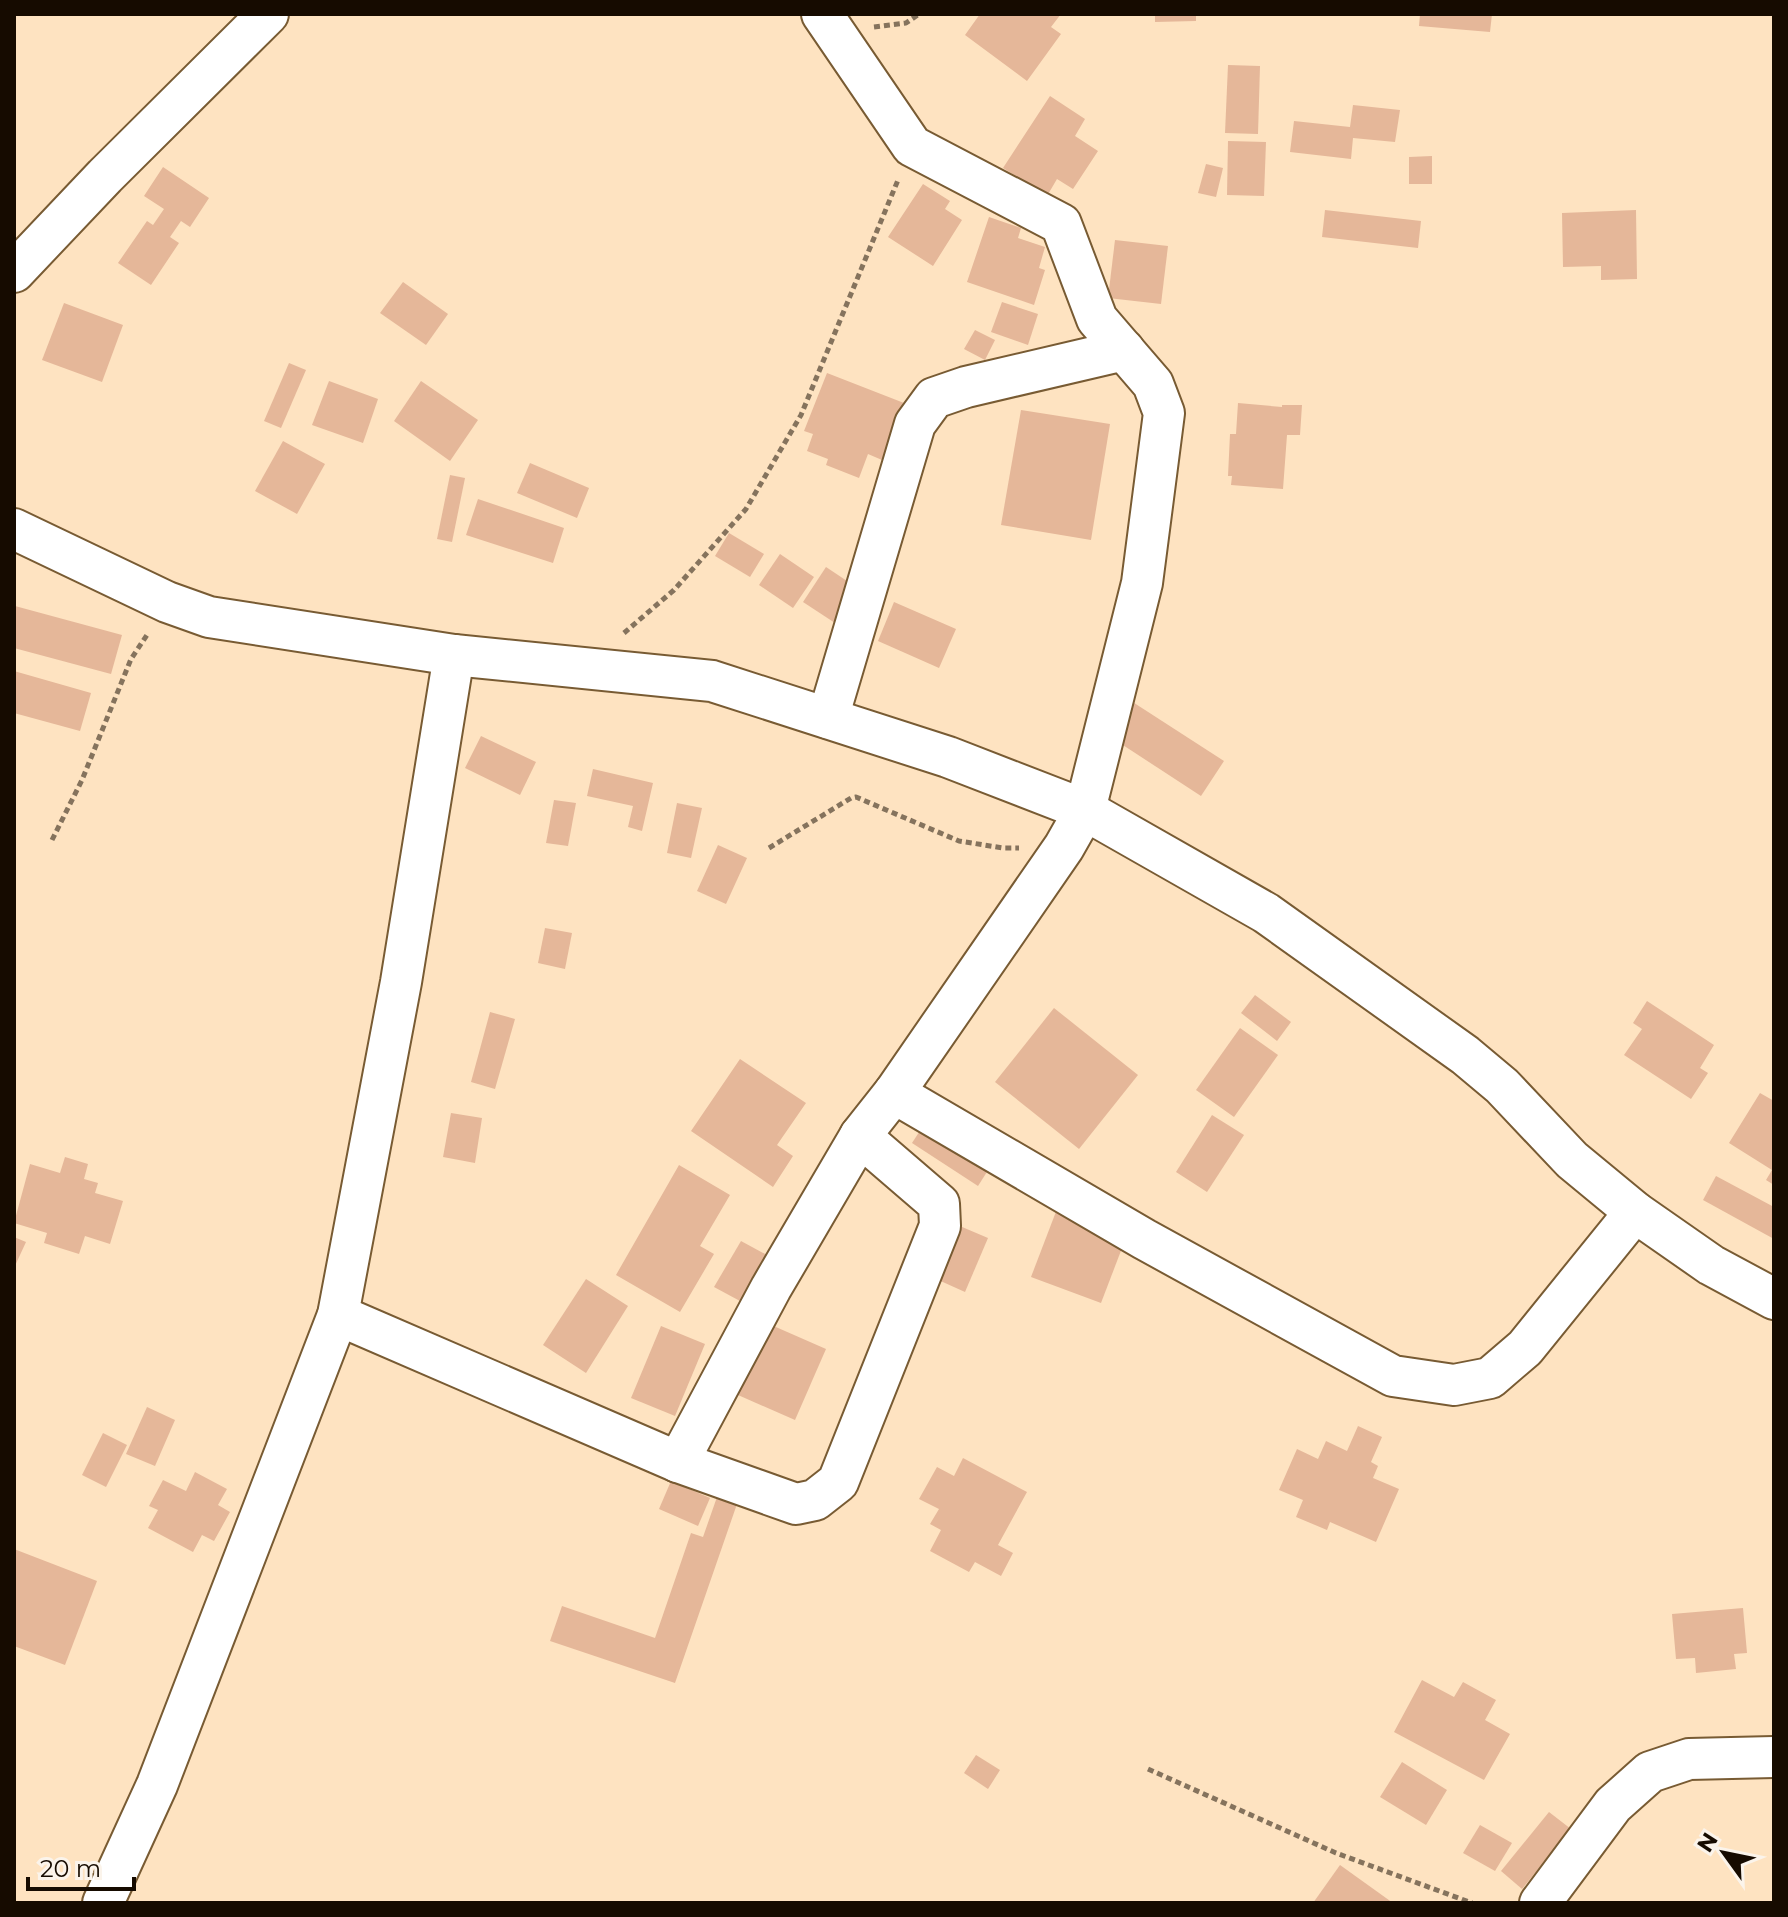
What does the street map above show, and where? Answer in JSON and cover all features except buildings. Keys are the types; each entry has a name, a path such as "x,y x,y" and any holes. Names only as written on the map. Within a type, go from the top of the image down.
{"street":[{"path":"14,272 105,176 268,14"},
{"path":"678,1462 771,1288 860,1136 894,1093 1064,847 1085,810 1142,583 1164,413 1153,384 1097,319 1061,224 912,146 822,14"},
{"path":"828,718 915,424 934,398 966,387 1124,350"},
{"path":"14,529 167,602 209,617 454,655 712,681 948,757 1085,810 1266,913 1465,1055 1502,1086 1572,1160 1635,1212 1711,1265 1774,1299"},
{"path":"103,1903 157,1785 338,1315 401,982 454,655"},
{"path":"894,1093 1144,1239 1393,1376 1454,1385 1490,1378 1525,1348 1635,1212"},
{"path":"338,1315 678,1462 796,1504 815,1500 838,1482 940,1226 939,1204 860,1136"},
{"path":"1540,1903 1613,1805 1650,1772 1689,1759 1774,1757"}],"path":[{"path":"583,668 674,590 746,509 801,415 912,146"},
{"path":"52,840 82,780 131,659 150,631"},
{"path":"769,848 856,797 959,841 1003,848 1064,847"},
{"path":"1148,1769 1336,1853 1472,1903"}]}
